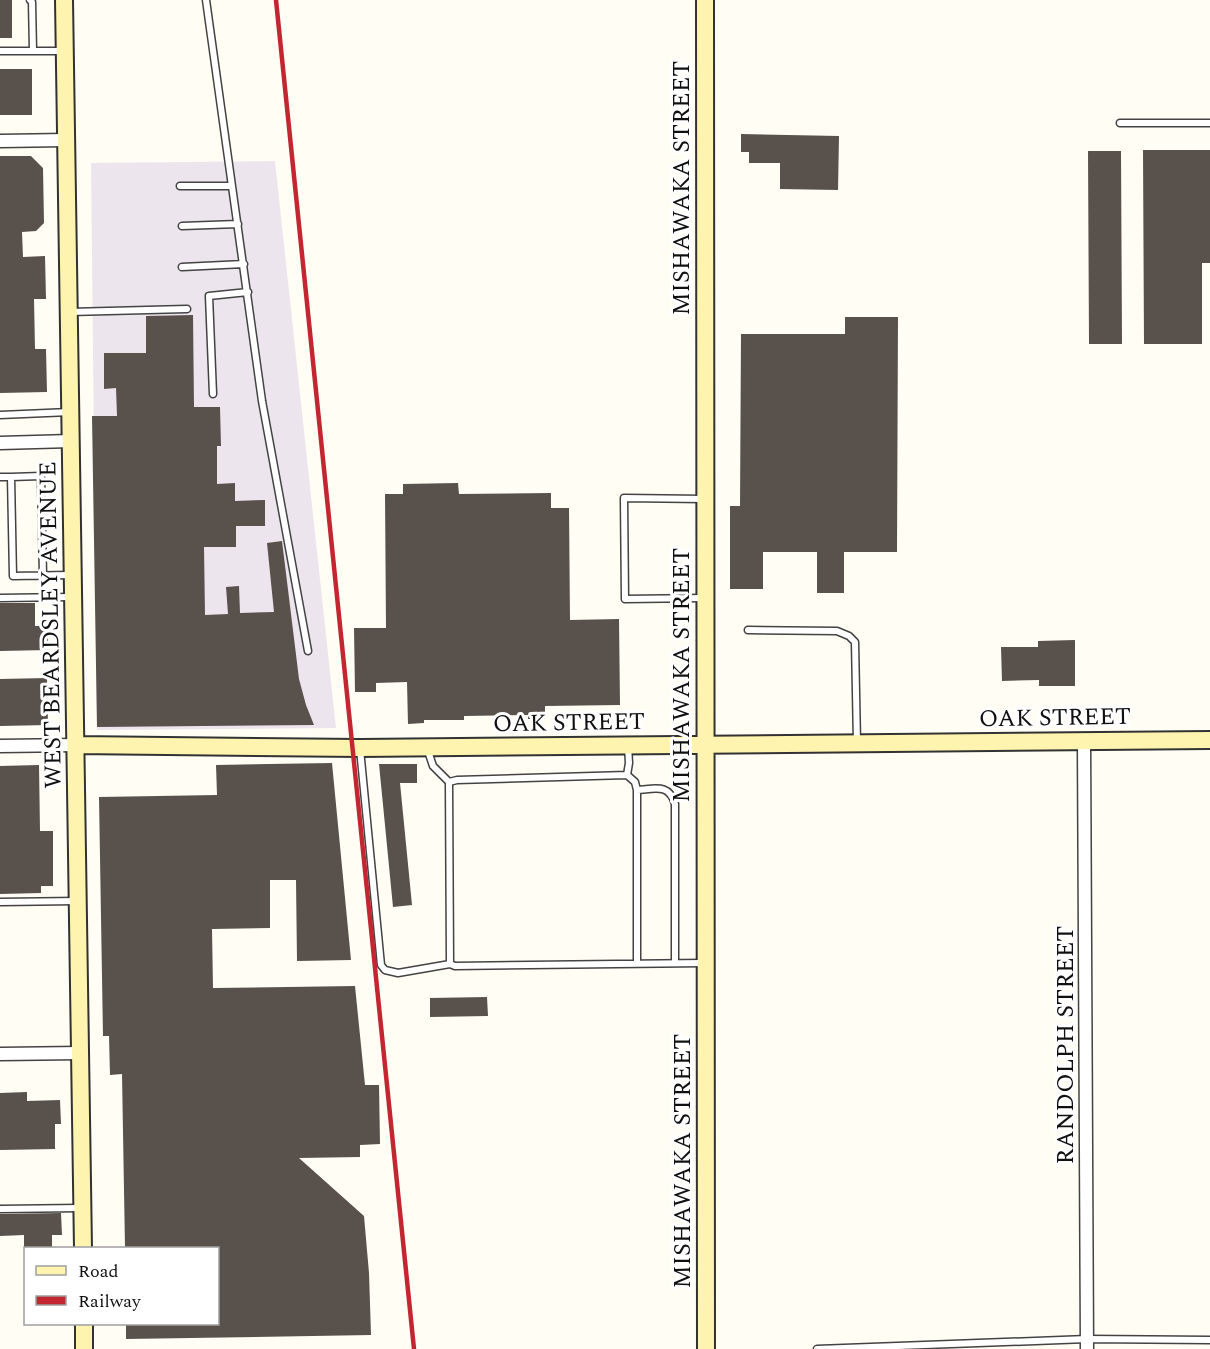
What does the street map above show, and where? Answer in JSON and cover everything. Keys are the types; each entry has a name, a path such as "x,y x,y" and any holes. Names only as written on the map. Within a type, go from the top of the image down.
{"street":[{"name":"WEST BEARDSLEY AVENUE","path":"64,0 83,1247"},
{"name":"MISHAWAKA STREET","path":"705,0 706,1349"},
{"path":"0,141 66,140"},
{"path":"0,442 71,441"},
{"name":"OAK STREET","path":"0,746 427,748 1210,740"},
{"name":"RANDOLPH STREET","path":"1084,741 1087,1344"},
{"path":"0,1054 80,1053"},
{"path":"84,1325 84,1349"}],"lane":[{"path":"30,0 32,2 33,51"},
{"path":"206,0 262,401 308,651"},
{"path":"0,51 65,51"},
{"path":"1120,123 1210,123"},
{"path":"180,186 232,186"},
{"path":"182,226 238,224"},
{"path":"182,267 244,264"},
{"path":"213,394 209,296 248,292"},
{"path":"69,312 187,309"},
{"path":"0,415 70,412"},
{"path":"0,477 41,476 43,576"},
{"path":"11,477 13,576 73,575"},
{"path":"705,499 624,498 625,599 705,598"},
{"path":"12,516 19,515"},
{"path":"33,515 42,515"},
{"path":"34,534 43,533"},
{"path":"12,534 20,534"},
{"path":"34,556 43,555"},
{"path":"13,556 21,556"},
{"path":"0,598 74,597"},
{"path":"748,630 837,631 849,636 855,642 857,743"},
{"path":"627,775 628,746"},
{"path":"360,748 381,965 385,970 398,973 450,964 455,966 705,963"},
{"path":"427,748 433,766 449,782 450,964"},
{"path":"449,782 627,775 635,782 637,790 637,963"},
{"path":"637,790 666,789 672,794 675,804 675,962"},
{"path":"0,902 78,901"},
{"path":"0,1209 82,1208"},
{"path":"817,1349 1210,1340"}],"shaded area":[{"path":"275,161 336,728 97,730 91,163"}],"building":[{"path":"0,0 12,0 12,38 0,38"},
{"path":"0,69 32,69 32,115 0,115"},
{"path":"741,134 839,136 838,190 780,189 780,163 749,163 749,152 741,152"},
{"path":"1143,150 1210,150 1210,263 1202,263 1202,344 1144,344"},
{"path":"1088,151 1121,151 1122,344 1089,344"},
{"path":"0,156 31,156 43,168 44,223 36,231 22,232 23,257 45,256 46,299 34,299 35,349 46,349 47,392 0,393"},
{"path":"193,315 194,407 220,407 221,446 217,446 217,484 235,483 235,501 265,500 265,526 236,526 236,547 204,547 205,615 228,614 226,587 239,586 240,613 274,612 267,543 282,541 299,679 314,725 97,727 92,416 117,416 116,388 104,389 104,353 146,353 146,316"},
{"path":"845,317 898,317 897,552 844,552 844,593 817,593 817,552 763,552 763,589 730,589 730,506 740,506 741,334 845,334"},
{"path":"458,483 459,494 551,493 551,508 569,508 570,620 619,619 620,705 545,706 545,719 528,719 528,715 464,716 464,720 424,720 424,723 408,724 407,682 376,683 376,692 355,692 354,628 386,628 385,494 403,494 403,484"},
{"path":"0,603 35,603 35,626 48,626 48,650 0,651"},
{"path":"1075,640 1075,686 1039,686 1039,680 1002,681 1001,647 1038,647 1038,641"},
{"path":"47,678 48,725 0,726 0,679"},
{"path":"332,763 351,960 297,961 296,880 270,880 270,928 212,929 213,988 355,986 365,1085 379,1085 380,1144 360,1145 360,1157 299,1158 364,1216 371,1335 126,1339 126,1325 219,1325 219,1247 125,1247 122,1074 110,1075 109,1036 103,1036 99,797 217,795 216,765"},
{"path":"379,764 417,764 417,783 400,783 412,905 393,907"},
{"path":"39,765 40,831 53,831 53,886 41,886 41,893 0,894 0,766"},
{"path":"487,997 488,1016 430,1017 430,998"},
{"path":"27,1092 27,1101 60,1100 61,1124 55,1124 55,1149 0,1150 0,1093"},
{"path":"61,1213 62,1235 52,1235 52,1247 24,1247 24,1235 0,1236 0,1214"}],"railway":[{"path":"276,0 414,1349"}]}
